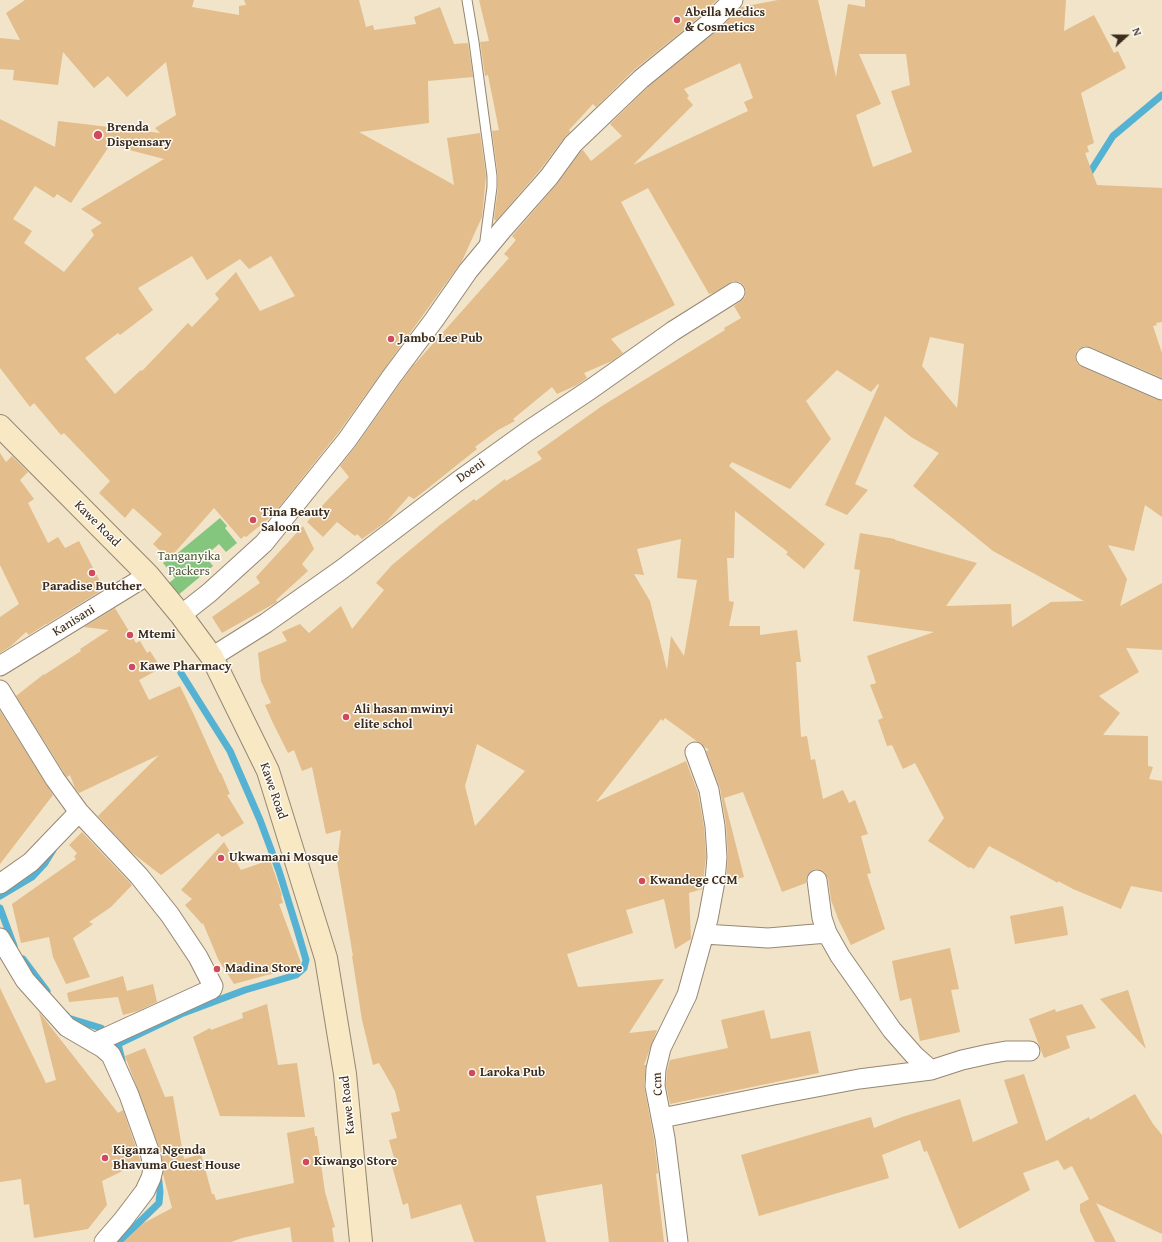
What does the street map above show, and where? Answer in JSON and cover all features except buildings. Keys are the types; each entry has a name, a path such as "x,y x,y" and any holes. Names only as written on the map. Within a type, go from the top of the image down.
{"main road":[{"name":"Kawe Road","path":"0,426 148,575 181,615 212,657 268,771 326,958 345,1074 361,1242"}],"street":[{"path":"181,615 209,593 264,543 347,440 468,271 549,177 573,144 641,79 712,21 733,0"},
{"name":"Doeni","path":"212,657 266,623 341,570 457,482 528,431 673,331 736,292"},
{"path":"1086,357 1162,390"},
{"name":"Kanisani","path":"0,666 148,575"},
{"path":"0,690 54,780 79,812 139,876 170,915 198,957 213,986 212,989 94,1043"},
{"name":"Ccm","path":"678,1242 662,1118 655,1086 656,1069 660,1048 687,995 704,934 715,881 717,857 715,826 709,790 695,752"},
{"path":"0,884 31,862 79,812"},
{"path":"817,880 822,918 827,934 840,956 892,1030 914,1055 931,1070"},
{"path":"704,934 768,938 827,934"},
{"path":"0,938 25,980 67,1027 103,1048 111,1055 129,1095 151,1156 153,1170 145,1191 104,1242"},
{"path":"662,1118 813,1088 895,1074 931,1070 962,1060 989,1054 1006,1051 1030,1051"}],"lane":[{"path":"468,0 492,176 484,253"}],"green space":[{"name":"Tanganyika Packers","path":"220,518 227,526 225,528 237,543 226,552 219,544 205,556 213,566 177,596 168,584 175,578 163,563 167,560 168,561"}],"waterway":[{"path":"1087,177 1113,136 1162,95"},
{"path":"122,1060 118,1044 181,1014 245,990 296,975 304,968 306,960 279,871 260,820 230,751 181,673"},
{"path":"0,896 32,877 45,863 53,850"},
{"path":"0,908 14,946"},
{"path":"23,959 47,991"},
{"path":"66,1015 68,1018 101,1028"},
{"path":"119,1242 159,1203 160,1192 158,1173"}],"place":[{"name":"Abella Medics & Cosmetics","path":"677,20"},
{"name":"Brenda Dispensary","path":"98,135"},
{"name":"Jambo Lee Pub","path":"391,339"},
{"name":"Tina Beauty Saloon","path":"253,520"},
{"name":"Paradise Butcher","path":"92,573"},
{"name":"Mtemi","path":"130,635"},
{"name":"Kawe Pharmacy","path":"132,667"},
{"name":"Ali hasan mwinyi elite schol","path":"346,717"},
{"name":"Ukwamani Mosque","path":"221,858"},
{"name":"Kwandege CCM","path":"642,881"},
{"name":"Madina Store","path":"217,969"},
{"name":"Laroka Pub","path":"472,1073"},
{"name":"Kiganza Ngenda Bhavuma Guest House","path":"105,1158"},
{"name":"Kiwango Store","path":"306,1162"}]}
